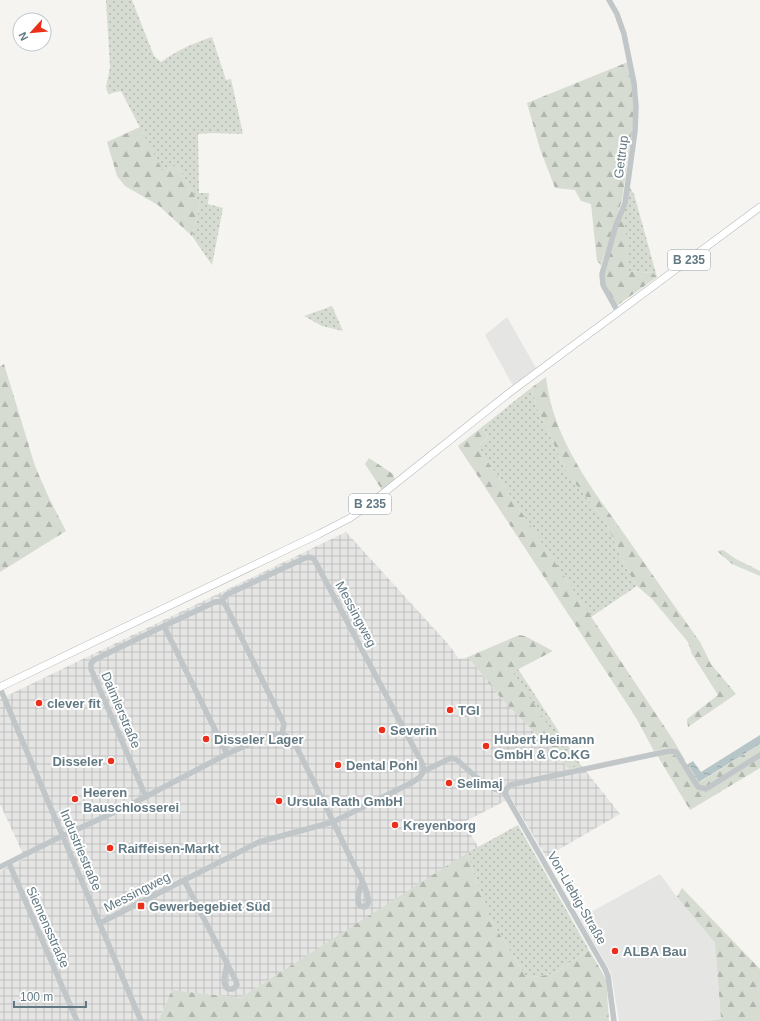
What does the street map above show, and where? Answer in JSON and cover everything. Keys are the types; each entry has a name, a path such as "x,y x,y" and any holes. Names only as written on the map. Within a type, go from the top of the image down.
{"main road":[{"name":"B 235","path":"0,687 312,538 350,518 382,495 509,393 760,207"}],"street":[{"name":"Gettrup","path":"609,0 624,34 634,83 636,107 635,131 625,203 616,225 602,274 605,290 618,312"},
{"name":"Messingweg","path":"222,601 226,595 303,559 314,559 422,763 424,771"},
{"name":"Daimlerstraße","path":"146,797 91,669 91,665 94,660 215,602 222,601"},
{"path":"222,601 258,669 284,724 282,734"},
{"path":"164,626 227,754"},
{"name":"Industriestraße","path":"0,687 141,1021"},
{"path":"0,868 63,836 146,797 227,754 270,735 282,734 290,738 296,746 362,884"},
{"path":"504,792 510,785 669,751 676,752 698,787 706,789 760,755"},
{"name":"Messingweg","path":"100,923 259,842 333,822 413,782 420,777 424,771 449,759 455,759 490,786 504,792"},
{"name":"Von-Liebig-Straße","path":"504,792 605,969 608,976 614,1021"},
{"name":"Siemensstraße","path":"9,863 77,1021"},
{"name":"Messingweg","path":"184,880 227,962"}],"shaded area":[{"path":"507,317 536,368 513,386 485,335"},
{"path":"346,532 449,645 459,659 468,657 500,697 572,772 585,770 620,814 546,857 511,798 464,822 478,847 240,998 172,990 158,1021 0,1021 0,871 25,858 0,804 0,699"},
{"path":"660,874 715,943 721,1019 706,1021 619,1021 611,973 580,918"}],"green space":[{"path":"106,0 132,0 154,56 161,62 186,47 212,37 226,80 231,79 243,134 198,134 199,193 209,193 208,204 223,208 212,265 192,236 200,205 177,165 163,172 121,91 108,94 106,87 110,67"},
{"path":"628,62 632,86 634,117 622,200 601,265 597,261 591,204 581,201 575,190 555,188 540,149 527,103"},
{"path":"140,127 163,171 177,165 200,205 192,236 158,205 125,186 117,176 107,142"},
{"path":"629,186 634,194 657,277 653,273 628,271 622,214"},
{"path":"622,214 628,245 628,271 653,273 657,277 618,305 614,305 609,297 603,275"},
{"path":"332,306 343,331 322,326 304,316"},
{"path":"4,364 35,466 66,531 0,572 0,366"},
{"path":"546,377 550,400 557,421 565,442 575,461 599,499 700,642 711,664 736,694 688,727 687,719 718,695 692,654 688,642 652,599 637,586 625,566 606,522 567,473 536,405 531,388"},
{"path":"531,388 536,405 567,473 606,522 625,566 637,586 591,617 478,447 488,437 482,427"},
{"path":"482,427 488,437 478,447 672,738 685,760 683,761 677,751 668,748 654,751 635,716 458,446"},
{"path":"369,458 393,474 395,480 382,490 365,464"},
{"path":"723,550 736,559 760,571 760,576 732,564 717,551"},
{"path":"519,635 525,636 553,651 513,672 576,768 569,769 500,697 468,657"},
{"path":"518,669 582,767 576,768 512,672"},
{"path":"760,744 760,752 706,787 699,785 686,766 688,764 700,782"},
{"path":"669,753 674,754 696,788 706,791 760,757 760,768 690,810 657,755"},
{"path":"518,825 589,950 553,974 527,978 489,917 467,853"},
{"path":"467,853 489,917 527,978 553,974 589,950 606,979 609,1021 158,1021 172,990 240,998"},
{"path":"682,888 760,969 760,1021 706,1021 721,1019 715,943 677,897"}],"water":[{"path":"760,735 760,744 699,782 688,764 693,761 701,772"}],"place":[{"name":"clever fit","path":"39,703"},
{"name":"TGI","path":"450,710"},
{"name":"Severin","path":"382,730"},
{"name":"Disseler Lager","path":"206,739"},
{"name":"Hubert Heimann GmbH & Co.KG","path":"486,746"},
{"name":"Disseler","path":"111,761"},
{"name":"Dental Pohl","path":"338,765"},
{"name":"Selimaj","path":"449,783"},
{"name":"Heeren Bauschlosserei","path":"75,799"},
{"name":"Ursula Rath GmbH","path":"279,801"},
{"name":"Kreyenborg","path":"395,825"},
{"name":"Raiffeisen-Markt","path":"110,848"},
{"name":"Gewerbegebiet Süd","path":"141,906"},
{"name":"ALBA Bau","path":"615,951"}]}
